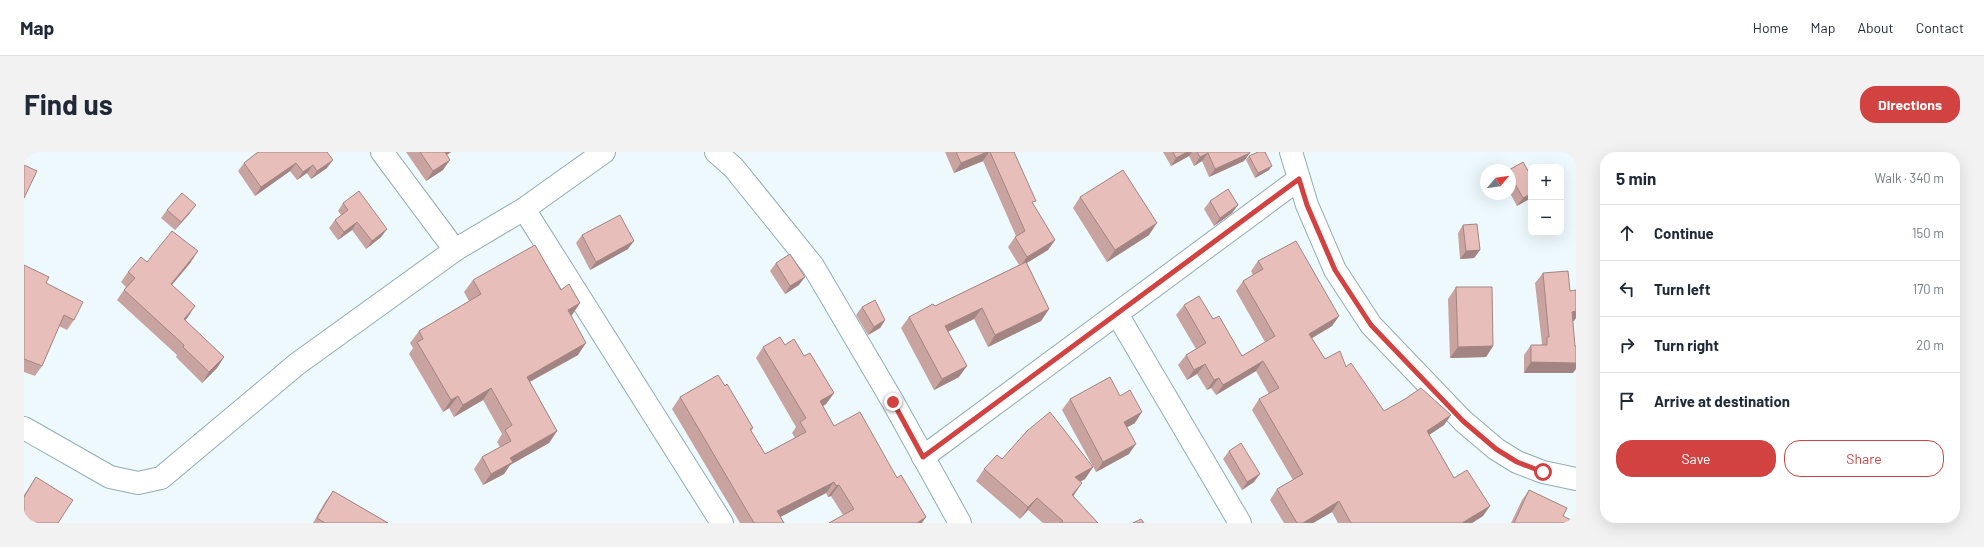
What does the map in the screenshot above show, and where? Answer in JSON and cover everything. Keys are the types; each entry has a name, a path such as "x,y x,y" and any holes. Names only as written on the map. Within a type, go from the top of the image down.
{"street":[{"path":"382,152 456,250"},
{"path":"24,428 110,477 138,483 161,478 297,364 456,250 524,209 604,152"},
{"path":"716,152 734,168 813,266 960,523"},
{"path":"1291,152 1307,205 1335,270 1371,325 1463,421 1496,449 1517,462 1530,467 1566,478 1576,479"},
{"path":"923,457 1299,179"},
{"path":"524,209 722,523"},
{"path":"1117,314 1240,523"}],"building":[{"path":"258,152 327,152 333,160 317,171 313,165 303,172 296,163 261,187 244,163"},
{"path":"420,152 445,152 450,160 433,171"},
{"path":"956,152 987,152 961,163"},
{"path":"990,152 1014,152 1036,201 1032,202 1055,240 1027,257 1015,237 1025,231"},
{"path":"1173,152 1187,152 1176,158"},
{"path":"1197,152 1250,153 1215,169 1208,153 1200,157"},
{"path":"1258,152 1265,152 1272,166 1258,173 1249,156"},
{"path":"1523,162 1528,171 1528,196 1523,198 1516,186 1516,166"},
{"path":"24,165 37,171 24,198"},
{"path":"1123,170 1157,223 1115,250 1080,197"},
{"path":"1228,189 1238,205 1220,218 1210,201"},
{"path":"359,191 387,229 372,241 357,222 344,232 335,220 348,210 343,203"},
{"path":"182,193 196,205 181,222 167,210"},
{"path":"620,215 634,241 596,262 582,235"},
{"path":"1477,224 1480,250 1466,251 1463,225"},
{"path":"172,231 198,251 171,284 195,306 184,319 224,357 209,372 183,347 184,345 124,290 135,278 128,272 141,257 147,262"},
{"path":"1296,241 1339,316 1309,334 1325,359 1340,351 1346,367 1351,363 1384,411 1421,388 1451,415 1427,431 1454,478 1467,470 1490,506 1462,523 1351,523 1339,501 1303,523 1297,523 1277,489 1303,474 1259,399 1279,388 1263,361 1223,385 1219,378 1214,380 1205,364 1194,370 1186,355 1206,343 1184,305 1199,296 1213,319 1219,316 1242,356 1275,336 1243,281 1263,269 1258,261"},
{"path":"535,245 561,290 569,284 580,303 568,310 586,343 527,377 557,431 510,458 513,462 491,474 482,457 511,441 505,430 512,425 491,388 463,405 458,396 451,400 417,342 423,339 419,331 481,294 473,280"},
{"path":"790,254 805,277 790,286 776,263"},
{"path":"1026,262 1049,309 995,335 982,308 945,326 967,366 942,379 909,317 933,304 935,306"},
{"path":"24,265 49,277 46,283 83,302 74,320 64,315 42,366 24,359"},
{"path":"1568,271 1570,291 1576,290 1576,311 1572,312 1576,346 1576,363 1531,362 1531,345 1547,345 1547,337 1549,337 1543,273"},
{"path":"1456,287 1492,287 1493,346 1458,347"},
{"path":"875,300 885,320 874,327 862,307"},
{"path":"780,337 785,345 794,339 804,356 810,353 834,393 820,401 834,426 860,412 897,478 901,475 926,517 917,523 829,523 854,509 839,485 836,486 834,482 777,511 784,523 754,523 680,397 718,375 725,386 727,384 753,428 750,429 765,454 806,432 800,422 806,418 763,347"},
{"path":"1110,377 1120,396 1130,390 1142,412 1124,422 1136,444 1103,462 1070,399"},
{"path":"1050,412 1093,467 1075,477 1082,483 1072,495 1098,523 1060,523 1063,521 1037,498 1028,507 984,469 997,455 1002,459 1027,431"},
{"path":"1241,443 1260,474 1247,482 1229,451"},
{"path":"36,477 73,500 58,523 24,523 24,497"},
{"path":"1529,490 1567,508 1563,516 1575,523 1514,523"},
{"path":"333,491 388,523 325,523 317,518"},
{"path":"1141,519 1144,523 1133,523"}],"route":[{"path":"893,402 923,457 1299,179 1307,205 1335,270 1371,325 1463,421 1496,449 1517,462 1543,472"}]}
